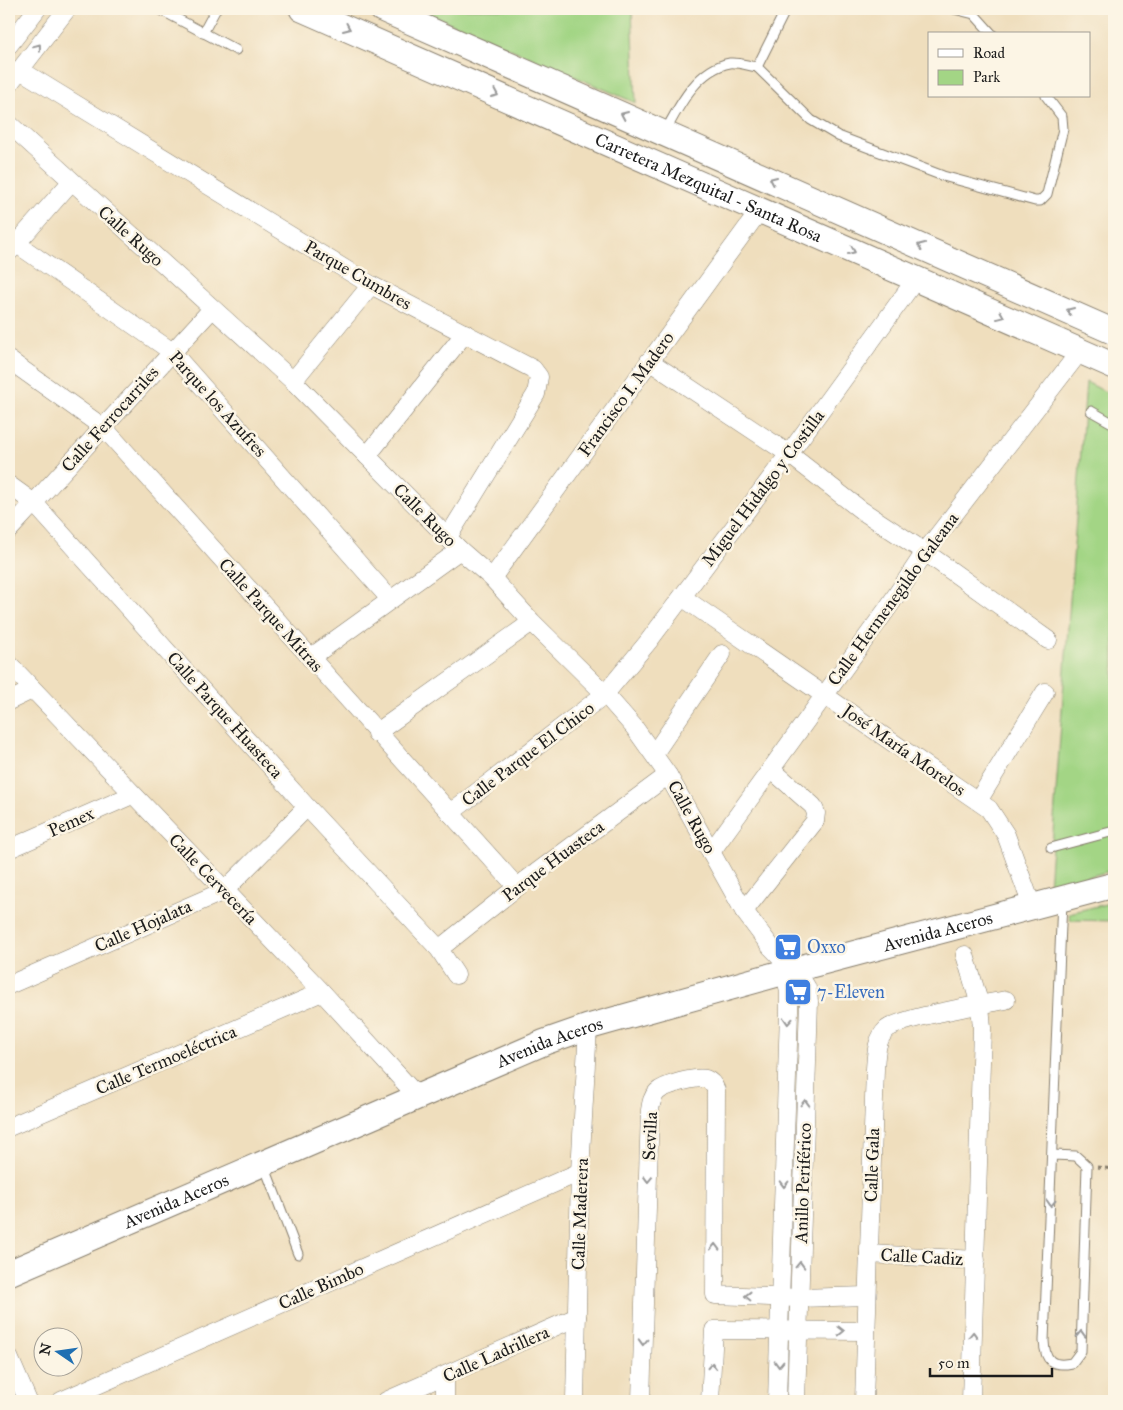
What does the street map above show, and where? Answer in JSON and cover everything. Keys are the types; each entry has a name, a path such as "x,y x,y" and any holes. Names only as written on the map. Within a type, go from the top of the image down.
{"main road":[{"name":"Carretera Mezquital - Santa Rosa","path":"302,9 1114,366"},
{"name":"Carretera Mezquital - Santa Rosa","path":"382,9 1114,332"},
{"name":"Avenida Aceros","path":"9,1273 545,1042 588,1027 786,967 1114,885"}],"street":[{"path":"9,45 38,9"},
{"path":"9,84 66,9"},
{"name":"Parque Cumbres","path":"20,70 371,285 465,332 533,369 539,377 536,394 448,537"},
{"name":"Calle Rugo","path":"9,124 293,382 460,550 492,578 532,622 605,694 654,754 668,775 744,911 786,967"},
{"path":"13,248 71,182"},
{"name":"Francisco I. Madero","path":"492,578 760,210"},
{"name":"Parque los Azufres","path":"13,248 171,351 390,598"},
{"name":"Miguel Hidalgo y Costilla","path":"605,694 682,597 790,454 916,279"},
{"path":"293,382 371,285"},
{"name":"Calle Ferrocarriles","path":"9,530 104,428 171,351 212,309"},
{"path":"367,456 465,332"},
{"name":"Calle Hermenegildo Galeana","path":"711,852 925,552 1081,350"},
{"name":"Calle Parque Mitras","path":"9,360 104,428 376,733 517,887"},
{"path":"649,361 790,454 862,510 925,552 1048,640"},
{"name":"Calle Parque Huasteca","path":"9,485 34,503 307,807 439,949 456,974"},
{"path":"310,658 390,598 460,550"},
{"name":"José María Morelos","path":"682,597 989,810 1006,835 1032,906"},
{"path":"376,733 532,622"},
{"path":"654,754 722,654"},
{"name":"Calle Cervecería","path":"9,664 322,992 417,1096"},
{"path":"9,700 32,690"},
{"path":"978,801 1045,692"},
{"name":"Calle Parque El Chico","path":"450,813 605,694"},
{"path":"744,911 815,821 816,813 813,806 770,769"},
{"name":"Parque Huasteca","path":"439,949 517,887 668,775"},
{"name":"Pemex","path":"9,849 132,795"},
{"name":"Calle Hojalata","path":"9,985 224,891 307,807"},
{"path":"965,955 980,1004 976,1260 971,1401"},
{"name":"Anillo Periférico","path":"777,1401 789,991 786,967"},
{"name":"Anillo Periférico","path":"786,967 807,988 809,1001 796,1401"},
{"name":"Calle Termoeléctrica","path":"9,1127 322,992"},
{"name":"Calle Gala","path":"864,1401 876,1052 881,1037 888,1028 897,1024 980,1004 1006,1000"},
{"name":"Calle Maderera","path":"575,1401 580,1172 588,1027"},
{"path":"786,1074 806,1074"},
{"name":"Sevilla","path":"641,1401 650,1110 652,1098 657,1091 667,1086 697,1078 713,1083 716,1090 714,1296 781,1296"},
{"name":"Calle Bimbo","path":"61,1401 580,1172"},
{"name":"Calle Cadiz","path":"869,1254 976,1260"},
{"path":"781,1296 799,1298 867,1296"},
{"name":"Calle Ladrillera","path":"386,1401 445,1377 577,1317"},
{"path":"710,1401 714,1330 866,1331"},
{"path":"9,1357 28,1401"},
{"path":"445,1377 445,1401"}],"lane":[{"path":"159,9 236,50"},
{"path":"203,33 216,9"},
{"path":"757,67 786,9"},
{"path":"954,9 975,11 991,32"},
{"path":"664,133 697,81 713,70 730,63 757,67 811,120 838,136 943,176 1040,201 1047,194 1063,129 1062,117 1048,98"},
{"path":"1091,411 1114,424"},
{"path":"1051,848 1114,831"},
{"path":"1053,1155 1076,1156 1087,1166 1080,1351 1072,1364 1063,1365 1049,1360 1045,1354 1062,899"},
{"path":"263,1163 298,1254"}],"green space":[{"path":"417,9 632,9 636,103 420,10"},
{"path":"1086,382 1114,396 1114,870 1049,887"},
{"path":"1114,902 1114,921 1070,920 1069,913"}],"place":[{"name":"Oxxo","path":"788,947"},
{"name":"7-Eleven","path":"798,992"}]}
